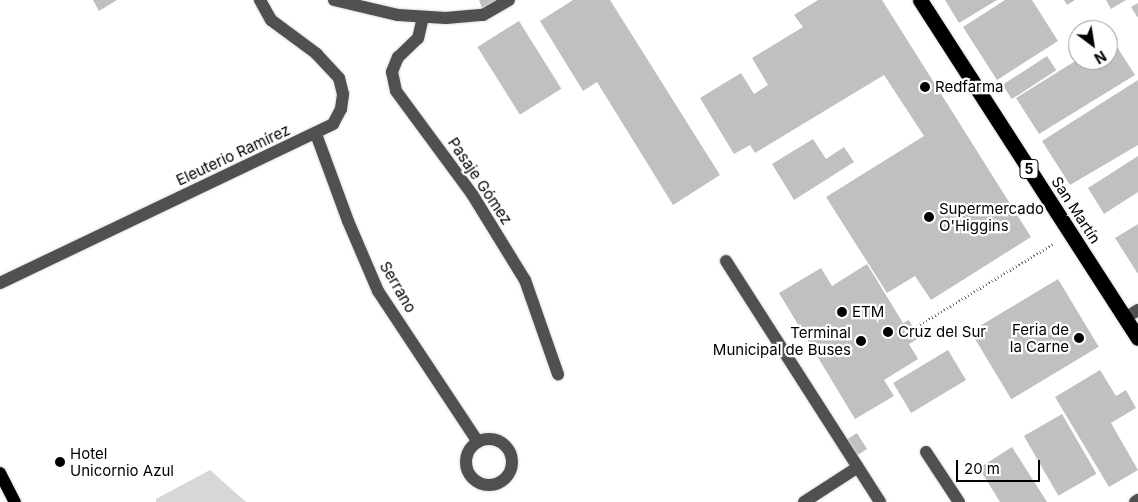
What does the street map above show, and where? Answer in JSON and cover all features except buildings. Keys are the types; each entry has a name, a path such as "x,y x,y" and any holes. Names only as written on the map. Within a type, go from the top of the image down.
{"highway":[{"name":"San Martín","path":"920,0 1070,233 1132,314 1138,338"}],"main road":[{"path":"0,473 15,502"}],"street":[{"name":"Eleuterio Ramírez","path":"0,283 316,134 333,124 341,109 342,94 339,78 317,54 271,20 260,0"},
{"path":"334,0 423,17 483,15 509,0"},
{"name":"Pasaje Gómez","path":"423,17 418,38 398,57 392,72 396,91 472,194 525,280 558,374"},
{"name":"Serrano","path":"316,134 348,221 378,291 478,442"},
{"path":"726,261 880,502"},
{"path":"926,452 959,502"},
{"path":"804,502 858,468"}],"path":[{"path":"914,328 1070,233"}],"shaded area":[{"path":"210,470 246,502 156,502 156,499"}],"place":[{"name":"Redfarma","path":"925,87"},
{"name":"Supermercado O'Higgins","path":"929,217"},
{"name":"ETM","path":"842,312"},
{"name":"Cruz del Sur","path":"888,332"},
{"name":"Feria de la Carne","path":"1079,338"},
{"name":"Terminal Municipal de Buses","path":"861,341"},
{"name":"Hotel Unicornio Azul","path":"60,462"}]}
